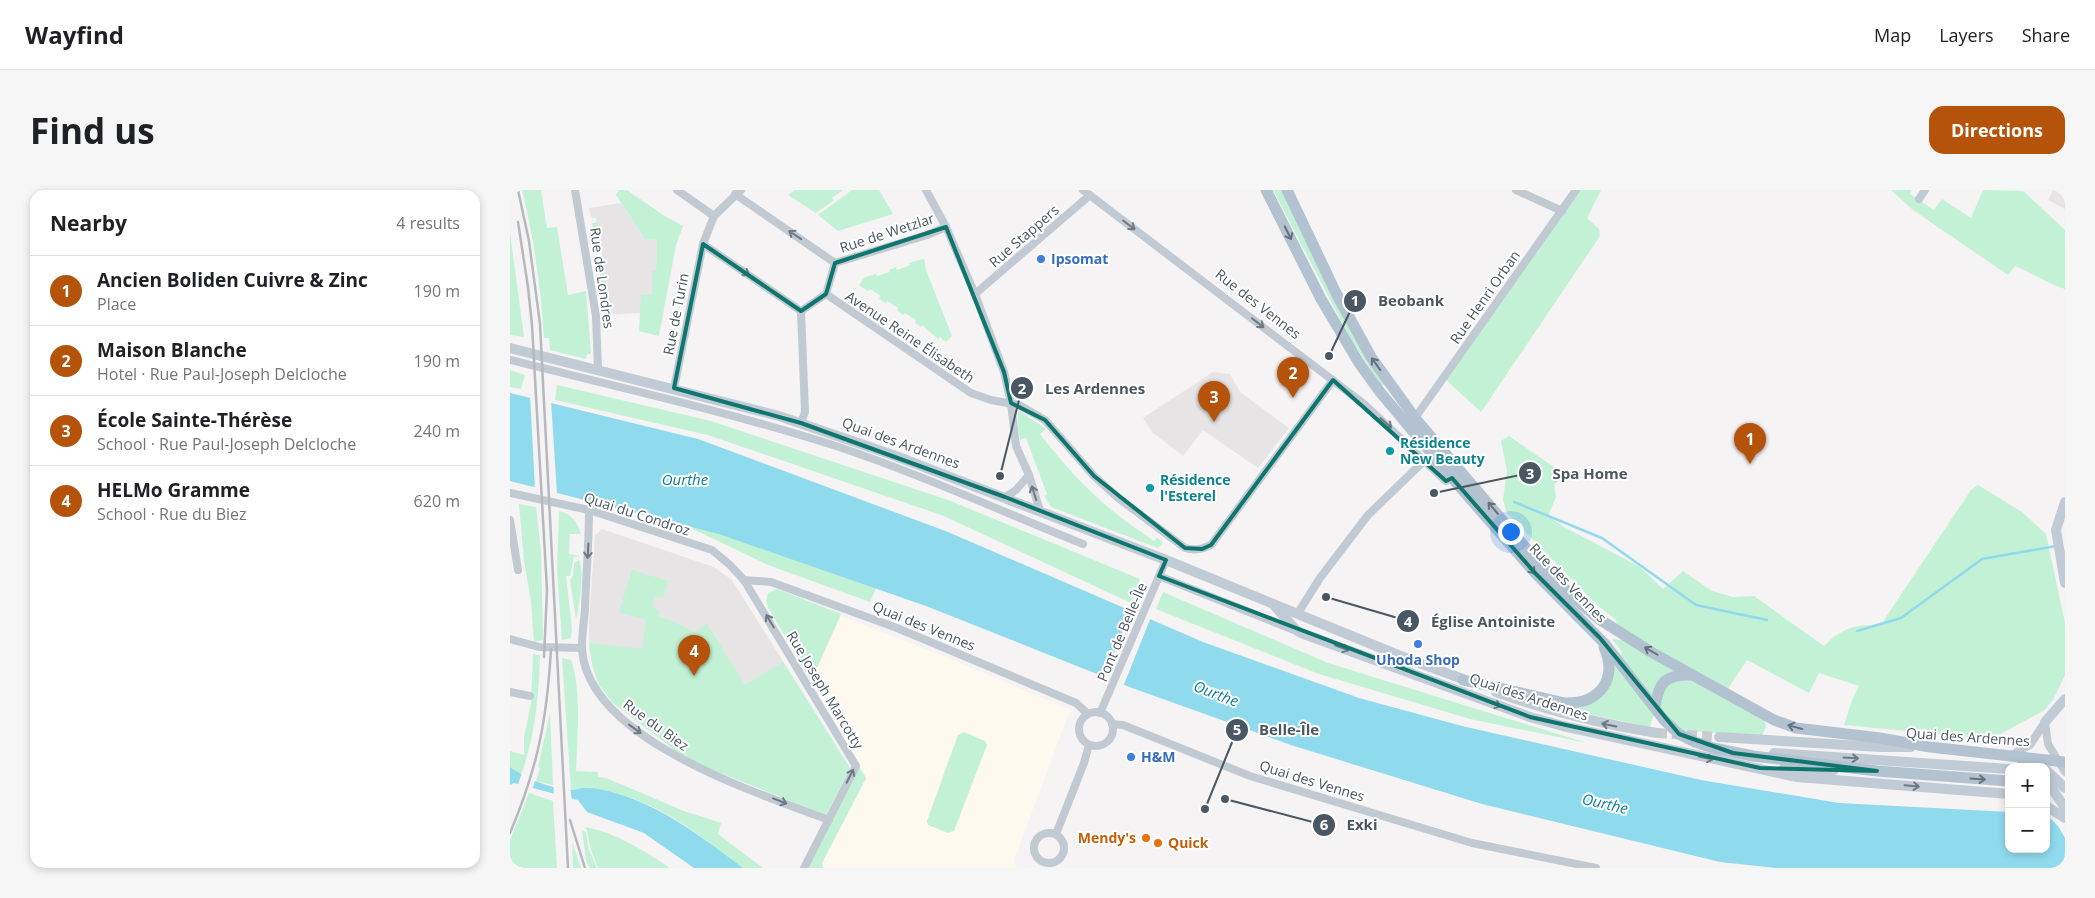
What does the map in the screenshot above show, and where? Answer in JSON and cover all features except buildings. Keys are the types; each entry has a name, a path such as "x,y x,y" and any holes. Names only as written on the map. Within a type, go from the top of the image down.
{"main road":[{"path":"1266,190 1321,299 1359,362 1380,392 1452,478"},
{"name":"Rue des Vennes","path":"1287,190 1336,293 1371,357 1415,418 1537,561 1572,597 1609,626 1774,720 1796,728 1880,738 1930,747"},
{"name":"Quai des Ardennes","path":"510,348 674,388 802,424 893,455 1005,497 1463,680 1559,713 1613,726 1657,733"},
{"name":"Rue des Vennes","path":"1452,478 1535,573 1600,638 1664,720 1679,734 1716,749 1753,756 1877,771"},
{"path":"2065,502 2057,524 2059,553 2065,583"},
{"name":"Quai des Ardennes","path":"1271,602 1296,630 1546,722 1796,777 2005,794"},
{"path":"1463,680 1565,703 1579,703 1596,696 1605,685 1608,658 1600,638"},
{"path":"1655,707 1657,693 1667,678 1693,675"},
{"path":"2045,722 2065,699"},
{"name":"Quai des Ardennes","path":"1719,737 1880,747 1930,747 2062,761"},
{"path":"1716,749 2005,769"},
{"path":"2010,755 2030,763"},
{"name":"Quai des Ardennes","path":"1760,768 1877,771 2005,781"},
{"path":"2050,774 2065,788"},
{"path":"2050,788 2063,805"},
{"path":"2049,808 2065,818"}],"street":[{"name":"Rue de Londres","path":"575,190 596,316 598,369"},
{"path":"677,190 714,216"},
{"path":"926,190 946,227 975,294 1004,372 1011,404 1014,438 1029,475 1040,511"},
{"name":"Rue des Vennes","path":"1083,190 1333,380 1389,426 1446,481 1452,478"},
{"path":"1516,190 1562,210"},
{"name":"Rue Henri Orban","path":"1415,418 1576,190"},
{"path":"1919,198 1925,190"},
{"path":"802,424 805,412 801,311 703,244 714,216 738,192 835,263"},
{"name":"Rue Stappers","path":"975,294 1090,196"},
{"name":"Rue de Wetzlar","path":"835,263 927,235 946,227"},
{"name":"Rue de Turin","path":"674,388 703,244"},
{"name":"Avenue Reine Élisabeth","path":"801,311 826,294 835,263"},
{"name":"Avenue Reine Élisabeth","path":"826,294 971,394 1019,405 1045,420 1099,481 1117,497 1185,548 1191,550 1202,549 1211,545 1333,380"},
{"name":"Quai des Ardennes","path":"510,360 775,427 892,467 1083,544"},
{"path":"1298,613 1320,578 1368,515 1425,460"},
{"path":"1005,497 1016,490 1029,475"},
{"name":"Quai du Condroz","path":"510,493 590,506 712,550 744,580"},
{"name":"Rue du Biez","path":"590,506 582,648 595,690 625,721 663,748 715,776 829,820"},
{"path":"510,520 518,570"},
{"name":"Pont de Belle-Île","path":"1100,713 1166,560"},
{"name":"Quai des Ardennes","path":"1159,576 1296,630"},
{"name":"Quai des Vennes","path":"744,580 771,582 896,628 1076,703 1088,714"},
{"name":"Rue Joseph Marcotty","path":"744,580 856,766 804,868"},
{"path":"510,640 540,648 582,648"},
{"path":"510,692 530,696"},
{"path":"1100,713 1088,714 1080,724 1079,732 1089,745 1099,746 1108,741 1112,733 1112,724"},
{"name":"Quai des Vennes","path":"1100,713 1108,718 1112,724 1123,725 1250,776 1472,843 1596,868"},
{"path":"2010,755 2030,745 2045,722"},
{"path":"2045,722 2048,744 2062,761 2065,772"},
{"path":"1056,834 1089,745"},
{"path":"1056,834 1063,840 1064,852 1060,859 1042,865 1036,855 1035,843 1041,835 1056,834"}],"highlighted area":[{"path":"946,227 1004,372 1011,403 1045,420 1094,476 1185,548 1202,549 1211,545 1333,380 1446,481 1452,478 1535,573 1600,638 1679,734 1733,753 1877,771 1760,768 1530,717 1159,576 1166,560 1005,497 801,423 674,388 703,244 801,311 826,294 835,263"}],"shaded area":[{"path":"2051,190 2065,190 2065,209 2048,200 2053,191"},
{"path":"621,203 645,239 657,240 656,271 652,271 652,295 641,313 605,315 603,300 607,299 601,246 596,218 591,218 589,208"},
{"path":"1213,372 1230,374 1240,392 1289,428 1258,468 1203,430 1183,456 1153,433 1143,418"},
{"path":"602,529 714,567 732,580 850,768 826,815 688,760 613,703 599,685 589,648 595,535"},
{"path":"841,616 946,657 1070,710 1014,860 1017,868 824,868 822,863 867,778 811,681"}],"green space":[{"path":"522,190 541,190 547,228 557,227 568,295 586,291 591,354 587,354 586,359 550,350 549,338 544,338 536,264"},
{"path":"619,190 627,190 663,215 683,226 676,245 659,336 639,331 641,295 652,295 652,271 656,271 657,240 645,239 616,195"},
{"path":"795,190 843,190 832,198 834,200 816,213 788,195"},
{"path":"852,190 879,190 893,214 838,231 818,215"},
{"path":"1273,190 1283,190 1386,385 1381,385 1349,336"},
{"path":"1579,190 1601,190 1587,218 1599,229 1600,236 1481,412 1444,378"},
{"path":"1891,190 1912,190 1910,194 1934,210 1942,199 1971,218 1983,190 2023,191 2065,230 2065,289 2015,266 2008,275 1913,210"},
{"path":"597,222 601,246 596,247 592,223"},
{"path":"510,233 524,337 510,335"},
{"path":"602,259 607,300 603,300 598,260"},
{"path":"924,259 926,270 952,336 946,342 940,337 938,339 922,325 921,327 915,323 916,320 905,313 903,315 897,310 898,308 887,301 886,303 879,299 881,296 859,285 865,277 890,272 889,270 896,267 897,270 910,265 909,263"},
{"path":"510,370 525,375 521,389 510,387"},
{"path":"557,385 711,421 948,500 1140,579 1131,603 944,516 708,435 555,400"},
{"path":"1020,411 1046,429 1040,434 1067,467 1097,498 1154,541 1157,538 1163,542 1158,548 1051,507 1044,496 1047,494 1026,438 1020,440 1018,412"},
{"path":"1509,436 1561,472 1562,479 1554,484 1556,497 1548,516 1564,527 1640,567 1663,589 1683,571 1712,591 1733,597 1754,596 1824,646 1849,628 1864,625 1880,626 1971,490 1978,485 2022,512 2046,534 2065,623 2065,675 2054,698 2045,710 1991,739 1844,725 1852,700 1859,686 1819,673 1809,693 1747,660 1723,696 1764,719 1766,727 1761,737 1682,730 1656,707 1650,727 1561,708 1581,706 1614,670 1614,660 1616,662 1622,652 1612,639 1621,640 1616,620 1596,604 1507,513 1503,500 1507,471 1501,441"},
{"path":"519,504 536,507 541,551 543,640 534,642 531,601 524,561"},
{"path":"559,511 573,519 581,534 570,534 569,554 581,556 574,557 570,576 566,576 572,629 571,638 562,640 557,571"},
{"path":"650,514 774,547 878,584 870,602 768,565 697,531"},
{"path":"579,560 581,580 576,620 570,580 573,576 574,563"},
{"path":"632,570 668,581 663,598 656,596 653,602 653,608 659,610 658,616 694,632 707,624 745,685 783,662 850,768 826,815 688,760 613,703 599,685 593,668 589,643 642,649 646,620 619,612"},
{"path":"777,589 841,614 811,681 768,607 766,600 768,593"},
{"path":"1163,592 1328,663 1587,743 1470,719 1319,674 1156,609"},
{"path":"533,654 540,655 539,686 530,746 521,775 510,767 510,751 524,755 524,738 531,703"},
{"path":"562,658 571,660 577,686 576,771 598,772 598,777 606,778 684,811 721,823 718,834 763,868 744,868 740,866 692,830 649,805 619,794 587,789 571,790"},
{"path":"550,713 553,785 536,781"},
{"path":"964,732 985,741 987,745 954,831 948,833 928,825 927,821 958,735"},
{"path":"859,767 866,778 822,863 823,868 808,868"},
{"path":"529,793 553,801 557,868 510,868 510,840"},
{"path":"586,827 620,838 670,868 598,868 591,850"},
{"path":"582,830 586,833 589,850 597,868 589,868 586,860"},
{"path":"572,842 580,865 581,868 573,868"}],"water":[{"name":"Ourthe","path":"510,393 698,439 948,532 1203,642 1359,698 1462,726 1701,780 1839,803 2005,812 2005,853 2050,853 2050,811 2065,811 2065,868 1776,868 1720,862 1482,804 1294,746 1132,688 926,606 719,534 510,481"},
{"path":"510,767 546,785 570,790 593,788 604,790 650,806 682,824 743,868 694,868 644,833 587,812 578,800 514,783 510,785"}],"pier":[{"path":"530,395 551,400 557,494 535,489"},
{"path":"1132,608 1151,617 1123,687 1104,679"},
{"path":"522,773 536,778 532,790 517,787"},
{"path":"553,783 570,787 572,801 554,796"},
{"path":"2065,808 2065,838 2058,826 2050,818 2050,809"}],"waterway":[{"path":"1514,502 1602,538 1696,605 1767,620"},
{"path":"1857,631 1901,618 1982,559 2056,546"}],"tunnel":[{"path":"1657,733 1719,737"}],"railway":[{"path":"518,190 529,241 540,324 568,868"},
{"path":"518,222 532,325 547,590"},
{"path":"544,657 547,590"},
{"path":"510,833 528,786 540,742 547,698 551,649"},
{"path":"570,820 585,868"}],"place":[{"name":"Ipsomat","path":"1041,259"},
{"name":"Beobank","path":"1329,356"},
{"name":"Maison Blanche","path":"1293,398"},
{"name":"École Sainte-Thérèse","path":"1214,422"},
{"name":"Résidence New Beauty","path":"1390,451"},
{"name":"Ancien Boliden Cuivre & Zinc","path":"1750,464"},
{"name":"Les Ardennes","path":"1000,476"},
{"name":"Résidence l'Esterel","path":"1150,488"},
{"name":"Spa Home","path":"1434,493"},
{"name":"Église Antoiniste","path":"1326,597"},
{"name":"Uhoda Shop","path":"1418,644"},
{"name":"HELMo Gramme","path":"694,676"},
{"name":"H&M","path":"1131,757"},
{"name":"Exki","path":"1225,799"},
{"name":"Belle-Île","path":"1205,809"},
{"name":"Mendy's","path":"1146,838"},
{"name":"Quick","path":"1158,843"}]}
